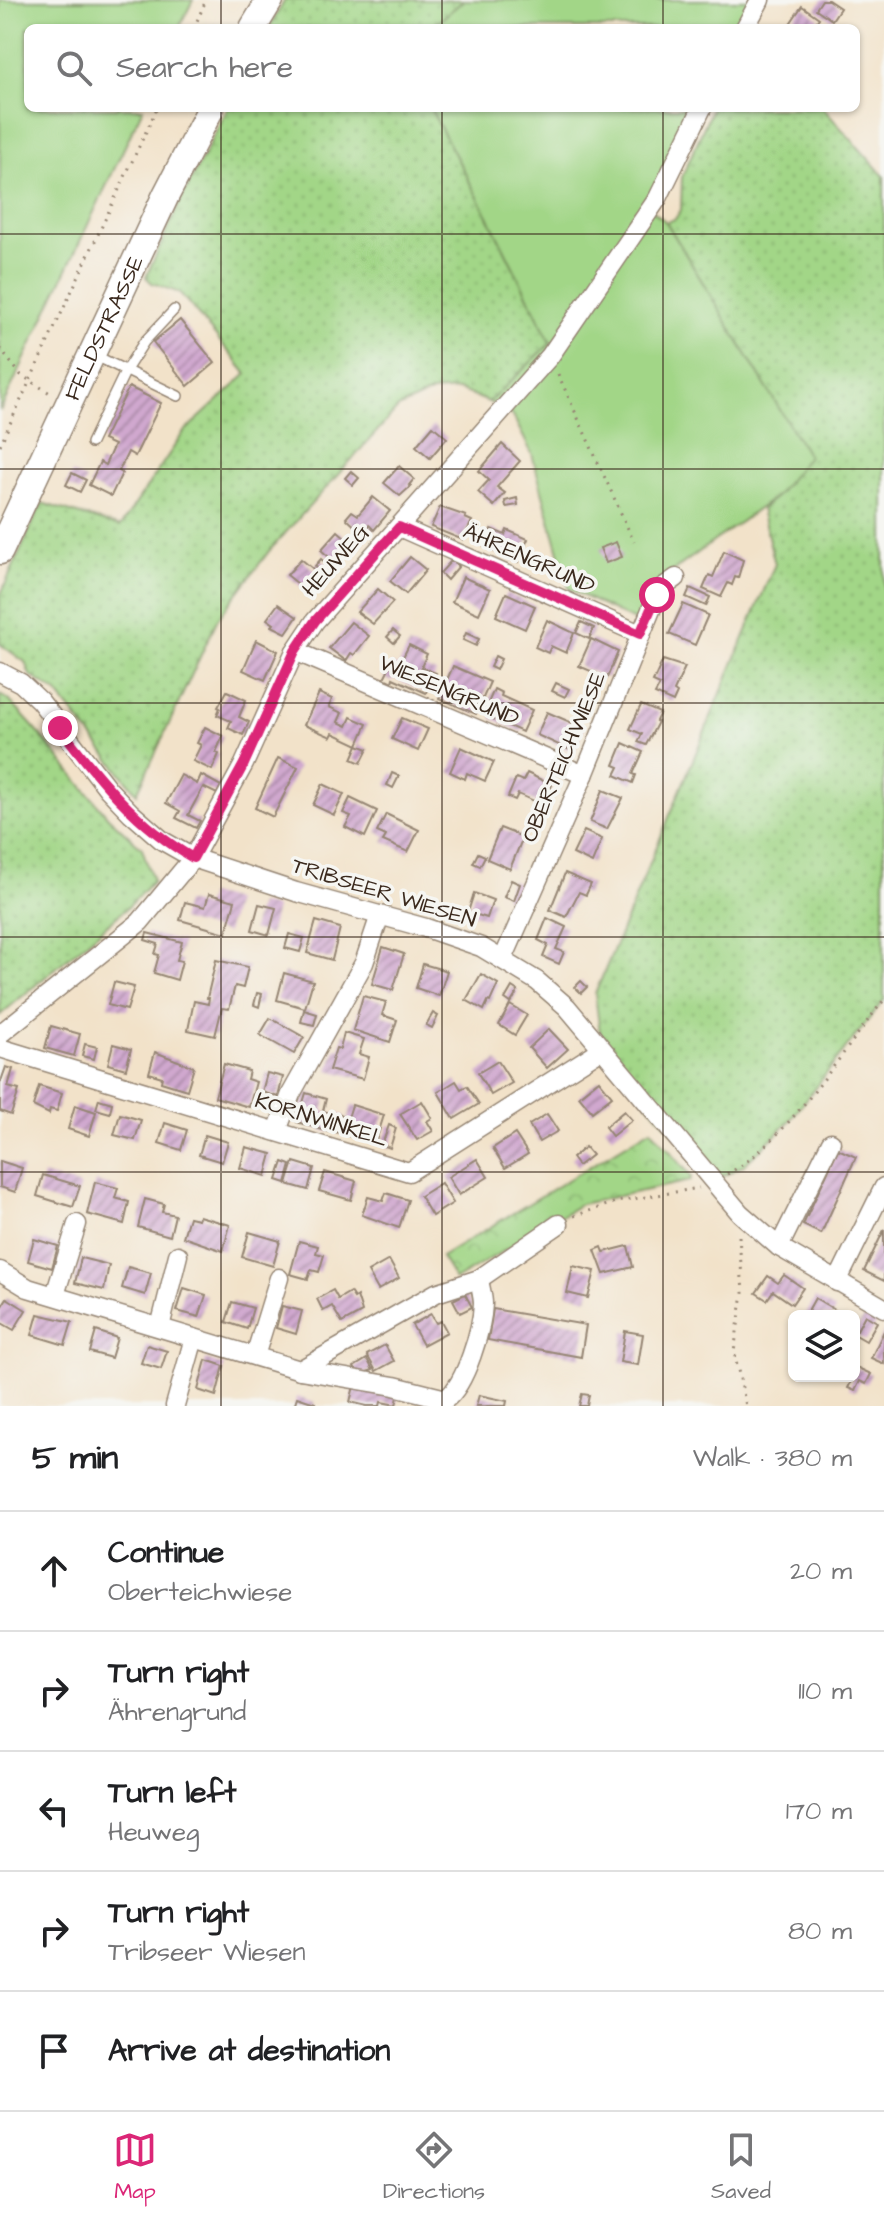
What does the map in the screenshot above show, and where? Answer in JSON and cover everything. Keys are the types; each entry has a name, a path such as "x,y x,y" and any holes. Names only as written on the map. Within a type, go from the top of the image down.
{"main road":[{"path":"255,24 270,0"},
{"name":"FELDSTRASSE","path":"0,551 166,195 209,112"}],"street":[{"path":"747,24 760,0"},
{"name":"HEUWEG","path":"0,1034 140,922 193,858 244,764 295,651 315,621 550,356 658,198 700,112"},
{"name":"ÄHRENGRUND","path":"399,527 640,634"},
{"name":"OBERTEICHWIESE","path":"503,959 584,775 657,595 676,578"},
{"name":"WIESENGRUND","path":"295,651 584,775"},
{"name":"TRIBSEER WIESEN","path":"0,672 21,683 40,701 86,762 131,813 163,841 193,858 481,947 537,981 567,1007 740,1213 779,1247 884,1308"},
{"path":"277,1131 291,1094 364,963 380,915"},
{"name":"KORNWINKEL","path":"0,1048 409,1172 602,1049"},
{"path":"779,1247 831,1142"},
{"path":"837,1282 884,1187"},
{"path":"55,1295 77,1224"},
{"path":"300,1370 436,1293 479,1279 559,1224"},
{"path":"160,1327 178,1255"},
{"path":"0,1271 28,1288 300,1370 394,1386 446,1399 454,1393 467,1366 476,1336 483,1305 479,1279"},
{"path":"255,1356 279,1278"},
{"path":"175,1406 194,1338"}],"lane":[{"path":"91,443 126,370 144,342 174,310"},
{"path":"93,354 178,396"}],"path":[{"path":"196,24 206,0"},
{"path":"0,445 155,112"},
{"path":"0,349 30,383 68,402"},
{"path":"550,356 634,542"},
{"path":"559,1224 590,1209 692,1190 744,1165 786,1125 884,1000"},
{"path":"740,1213 743,1293 734,1352 746,1406"}],"green space":[{"path":"0,0 193,0 181,24 24,24 24,112 141,112 0,411"},
{"path":"285,0 464,0 436,24 271,24"},
{"path":"464,0 752,0 739,24 436,24"},
{"path":"226,112 432,112 551,343 489,402 459,390 432,392 398,408 270,550 217,620 137,793 56,692 30,675 25,662 0,644 0,596 42,503 120,527 184,432 247,374 180,293 152,283 146,277"},
{"path":"432,112 695,112 647,206 666,222 808,456 776,496 655,584 636,622 569,589 532,454 513,416 489,402 551,343"},
{"path":"710,112 827,112 884,176 884,1000 786,1125 744,1165 714,1181 602,1049 595,994 775,564 761,509 776,496 807,456 666,222 675,219 681,210 682,177"},
{"path":"0,695 9,700 37,731 108,817 142,848 153,881 127,908 0,1015"},
{"path":"651,1129 691,1176 690,1181 581,1204 455,1280 441,1257"}],"building":[{"path":"822,0 828,0 840,8 832,20 816,9"},
{"path":"802,6 819,18 815,24 790,24"},
{"path":"180,320 215,363 188,386 153,342"},
{"path":"129,387 161,403 135,456 128,452 111,496 89,485 100,462 105,465 114,445 103,440"},
{"path":"433,426 447,438 430,458 416,446"},
{"path":"502,444 520,461 497,487 505,493 494,506 478,492 489,480 479,471"},
{"path":"399,466 414,479 400,496 384,483"},
{"path":"351,471 359,478 353,485 345,478"},
{"path":"72,473 86,480 80,492 66,485"},
{"path":"373,497 390,511 374,530 369,525 362,533 346,518 352,511 358,515"},
{"path":"517,498 518,505 506,507 505,501"},
{"path":"440,507 472,521 463,540 431,527"},
{"path":"491,529 505,535 507,530 528,539 518,562 484,547"},
{"path":"338,531 354,545 337,564 321,550"},
{"path":"616,542 622,557 606,563 600,548"},
{"path":"724,551 743,560 738,578 735,577 732,585 728,583 721,597 703,589 709,575 713,577"},
{"path":"410,557 426,570 406,594 390,581"},
{"path":"301,559 317,572 303,588 287,575"},
{"path":"321,559 336,571 329,578 315,566"},
{"path":"452,560 459,566 447,580 440,573"},
{"path":"463,577 490,589 479,614 452,602"},
{"path":"690,588 710,597 706,606 686,597"},
{"path":"378,589 393,602 373,624 357,612"},
{"path":"506,593 535,606 525,629 496,616"},
{"path":"278,604 297,617 286,633 272,626 274,624 267,619"},
{"path":"683,604 708,615 695,645 669,634"},
{"path":"547,620 574,633 566,653 551,646 548,653 535,647"},
{"path":"351,622 369,636 346,661 329,648"},
{"path":"581,622 594,628 589,639 576,633"},
{"path":"393,630 400,636 394,643 387,637"},
{"path":"466,633 479,639 476,646 463,640"},
{"path":"591,639 618,652 607,678 579,666"},
{"path":"256,640 278,651 265,680 243,670"},
{"path":"409,645 427,654 421,667 436,673 426,693 393,678 392,682 384,678 391,664 398,667"},
{"path":"495,656 501,659 496,670 490,667"},
{"path":"663,660 685,667 674,691 677,693 673,702 655,694 660,685 653,682"},
{"path":"453,666 490,682 476,714 439,698"},
{"path":"556,683 569,689 565,697 552,691"},
{"path":"494,689 502,693 501,696 532,710 522,732 491,718 494,712 486,708"},
{"path":"227,691 246,700 239,717 249,722 243,735 228,728 231,721 217,715"},
{"path":"319,693 332,699 329,707 342,713 338,722 347,726 351,717 367,724 358,745 333,733 331,737 304,725"},
{"path":"641,705 660,713 646,745 638,742 642,734 630,729"},
{"path":"547,712 584,728 574,752 537,735"},
{"path":"402,718 428,729 418,751 392,739"},
{"path":"205,727 223,736 212,770 193,761"},
{"path":"623,743 643,752 633,774 636,775 633,783 615,775 619,767 614,765"},
{"path":"358,745 368,749 361,763 352,759"},
{"path":"461,747 494,762 485,781 467,773 465,779 450,772"},
{"path":"278,758 298,767 273,817 255,808"},
{"path":"392,773 399,776 393,788 387,785"},
{"path":"527,773 552,785 543,805 518,794 515,800 508,797 516,778 523,781"},
{"path":"181,775 197,784 201,775 221,786 217,794 203,787 188,815 200,821 196,828 176,818 180,811 166,803"},
{"path":"323,784 344,794 334,815 313,805"},
{"path":"603,790 623,798 607,829 590,822"},
{"path":"350,798 377,811 365,837 345,827 351,816 343,813"},
{"path":"386,814 419,830 408,852 383,841 386,836 377,832"},
{"path":"500,828 523,837 510,869 487,859"},
{"path":"584,831 602,839 592,863 573,854"},
{"path":"478,853 485,856 480,866 473,863"},
{"path":"565,873 591,884 586,895 579,892 566,917 550,910"},
{"path":"511,880 520,884 514,901 504,897"},
{"path":"474,893 493,900 487,918 468,912"},
{"path":"209,894 235,901 226,933 180,920 185,902 205,907"},
{"path":"259,904 276,908 269,935 252,930"},
{"path":"547,918 566,927 556,949 564,952 559,964 543,957 548,945 538,940"},
{"path":"316,921 340,928 332,960 307,953"},
{"path":"147,933 182,942 177,960 182,961 177,980 154,973 159,955 155,954 158,944 145,940"},
{"path":"289,934 304,938 300,952 285,948"},
{"path":"383,947 404,954 393,990 372,984"},
{"path":"216,960 248,967 243,988 235,986 229,1009 222,1008 215,1036 188,1030 194,1001 208,1004"},
{"path":"423,964 447,971 439,996 416,988"},
{"path":"284,973 313,981 305,1008 277,1000"},
{"path":"481,974 498,984 484,1010 466,1000"},
{"path":"581,981 587,987 581,993 575,987"},
{"path":"114,982 134,987 127,1010 108,1005"},
{"path":"512,987 518,991 511,1003 505,999"},
{"path":"257,993 262,994 259,1007 254,1005"},
{"path":"363,996 386,1002 382,1015 397,1020 390,1042 353,1030"},
{"path":"510,1005 527,1015 515,1035 499,1025"},
{"path":"304,1010 317,1014 314,1025 301,1022"},
{"path":"433,1013 438,1016 432,1028 426,1025"},
{"path":"270,1018 304,1037 294,1054 260,1035"},
{"path":"51,1026 80,1034 74,1056 45,1048"},
{"path":"549,1029 568,1049 547,1068 529,1048"},
{"path":"344,1033 364,1039 359,1054 369,1057 363,1079 329,1070"},
{"path":"85,1044 97,1047 94,1059 82,1056"},
{"path":"113,1044 131,1049 126,1069 108,1064"},
{"path":"155,1052 194,1067 187,1090 161,1082 162,1077 149,1073"},
{"path":"498,1061 512,1083 491,1095 478,1073"},
{"path":"224,1064 249,1071 247,1079 256,1082 249,1107 215,1097"},
{"path":"6,1067 13,1069 8,1087 19,1090 11,1115 0,1111 0,1084"},
{"path":"267,1073 283,1077 278,1097 262,1092"},
{"path":"599,1080 612,1096 592,1112 579,1096"},
{"path":"456,1081 461,1089 467,1086 479,1104 454,1119 438,1092"},
{"path":"39,1086 62,1093 57,1111 50,1109 49,1114 33,1106"},
{"path":"306,1093 326,1099 323,1111 334,1114 329,1132 297,1122"},
{"path":"99,1099 112,1103 110,1113 96,1109"},
{"path":"422,1101 432,1118 427,1121 433,1131 417,1140 400,1114"},
{"path":"75,1105 96,1112 89,1136 68,1129"},
{"path":"352,1105 384,1115 375,1144 343,1134"},
{"path":"624,1111 632,1120 612,1136 605,1127"},
{"path":"338,1113 344,1116 339,1133 332,1131"},
{"path":"120,1114 141,1120 135,1140 114,1135"},
{"path":"547,1114 558,1131 539,1142 529,1125"},
{"path":"165,1123 187,1130 181,1150 159,1143"},
{"path":"389,1125 396,1128 390,1148 382,1145"},
{"path":"515,1134 528,1154 505,1168 493,1148"},
{"path":"205,1135 228,1142 222,1162 199,1155"},
{"path":"246,1147 272,1154 266,1176 240,1168"},
{"path":"585,1147 592,1155 578,1166 572,1158"},
{"path":"838,1149 856,1157 821,1234 803,1225"},
{"path":"477,1159 488,1177 459,1195 448,1177"},
{"path":"0,1161 22,1168 15,1192 0,1187"},
{"path":"283,1162 291,1165 286,1183 277,1180"},
{"path":"294,1162 314,1168 308,1190 287,1184"},
{"path":"325,1172 356,1181 351,1200 319,1191"},
{"path":"43,1175 80,1186 73,1207 37,1196"},
{"path":"95,1182 118,1188 115,1198 129,1202 124,1224 87,1214"},
{"path":"441,1183 453,1203 432,1216 420,1196"},
{"path":"386,1193 408,1200 399,1228 362,1215 368,1197 383,1201"},
{"path":"145,1199 164,1204 162,1212 175,1215 170,1236 138,1227"},
{"path":"199,1216 230,1225 223,1251 183,1237 189,1217 198,1219"},
{"path":"884,1230 884,1281 864,1271"},
{"path":"249,1232 280,1241 273,1266 242,1257"},
{"path":"34,1239 58,1246 52,1268 28,1261"},
{"path":"299,1241 318,1246 316,1253 324,1255 319,1272 311,1270 308,1279 290,1274"},
{"path":"628,1246 633,1267 604,1274 595,1250 602,1247 604,1252"},
{"path":"81,1258 109,1265 104,1290 75,1283"},
{"path":"389,1260 399,1278 378,1290 368,1272"},
{"path":"573,1266 595,1271 588,1298 567,1293"},
{"path":"128,1267 151,1273 145,1295 122,1288"},
{"path":"784,1275 803,1288 792,1304 773,1291 767,1300 756,1293 768,1276 778,1283"},
{"path":"184,1288 206,1295 199,1317 177,1311"},
{"path":"333,1290 338,1299 350,1292 354,1298 357,1296 362,1312 342,1323 332,1306 323,1311 317,1299"},
{"path":"465,1294 472,1307 460,1313 453,1300"},
{"path":"7,1298 26,1310 14,1330 0,1322 0,1309"},
{"path":"815,1298 835,1310 808,1310"},
{"path":"232,1302 253,1308 247,1329 226,1322"},
{"path":"282,1306 302,1311 296,1334 276,1328"},
{"path":"493,1309 586,1325 581,1357 488,1340"},
{"path":"38,1314 72,1322 65,1345 32,1335"},
{"path":"431,1314 436,1323 441,1321 447,1332 423,1345 412,1325"},
{"path":"865,1315 877,1322 866,1341 860,1338 860,1324"},
{"path":"96,1331 117,1338 111,1358 90,1352"},
{"path":"625,1331 643,1334 638,1365 620,1362"},
{"path":"884,1331 884,1364 871,1358"},
{"path":"147,1345 167,1351 161,1369 141,1363"},
{"path":"385,1345 394,1361 376,1371 367,1355"},
{"path":"367,1359 373,1370 358,1375 354,1367"},
{"path":"206,1360 224,1366 216,1396 198,1390"},
{"path":"860,1369 871,1374 866,1384 860,1381"},
{"path":"355,1382 399,1393 396,1405 381,1402 380,1406 367,1406 350,1402"},
{"path":"851,1382 860,1382 855,1391 848,1388"},
{"path":"582,1394 589,1395 587,1406 579,1406"},
{"path":"479,1395 507,1401 506,1406 476,1406"},
{"path":"297,1397 315,1403 314,1406 294,1406"}],"route":[{"path":"60,728 131,813 163,841 193,858 244,764 295,651 315,621 399,527 640,634 657,595"}]}
